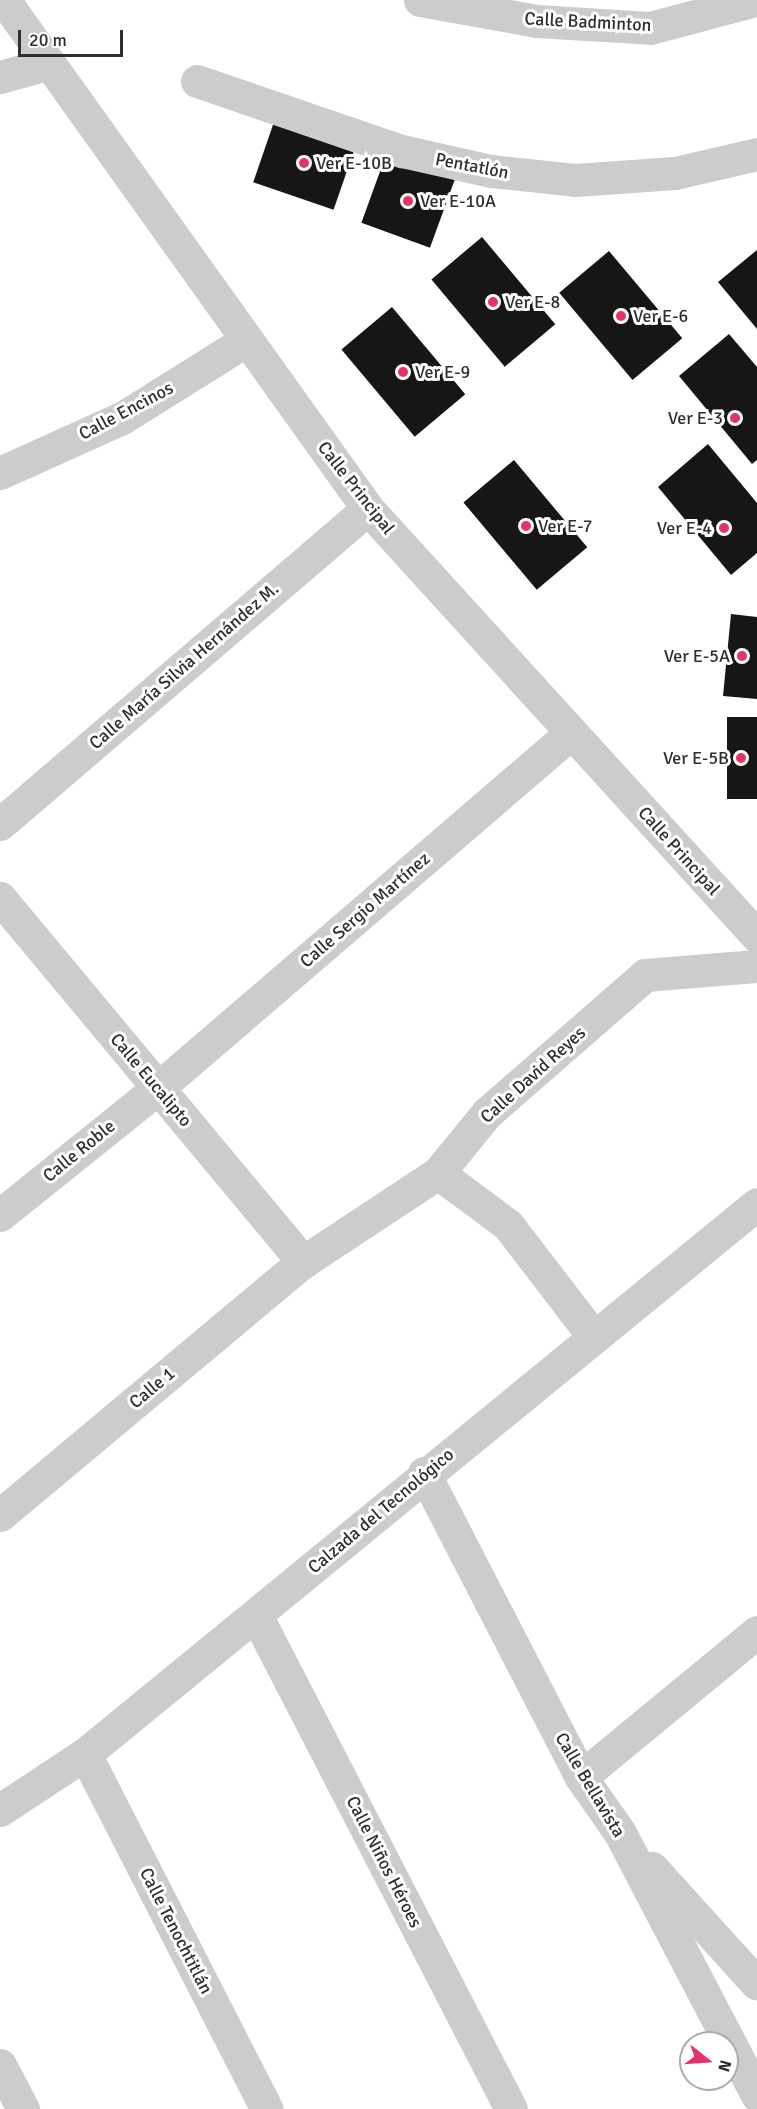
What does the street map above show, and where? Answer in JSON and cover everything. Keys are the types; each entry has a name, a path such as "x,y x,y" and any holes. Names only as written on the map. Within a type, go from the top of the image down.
{"street":[{"name":"Calle Principal","path":"4,0 47,64 368,509 757,936"},
{"name":"Calle Badminton","path":"420,0 537,21 650,28 755,0"},
{"path":"0,77 47,64"},
{"name":"Pentatlón","path":"197,81 392,148 491,171 575,180 675,173 757,154"},
{"name":"Calle Encinos","path":"0,473 122,418 247,340"},
{"name":"Calle María Silvia Hernández M.","path":"0,824 368,509"},
{"name":"Calle Sergio Martínez","path":"158,1088 572,733"},
{"name":"Calle Eucalipto","path":"6,920 158,1088 303,1262"},
{"name":"Calle David Reyes","path":"303,1262 438,1173 488,1113 645,975 757,966"},
{"name":"Calle Roble","path":"0,1215 158,1088"},
{"path":"438,1173 508,1225 594,1337"},
{"name":"Calzada del Tecnológico","path":"0,1810 85,1754 256,1616 424,1473 757,1204"},
{"name":"Calle 1","path":"0,1515 303,1262"},
{"name":"Calle Bellavista","path":"424,1473 582,1778 620,1833 757,2095"},
{"name":"Calle Niños Héroes","path":"256,1616 512,2109"},
{"path":"582,1778 757,1632"},
{"name":"Calle Tenochtitlán","path":"85,1754 267,2109"},
{"path":"620,1833 757,1983"},
{"path":"0,2065 23,2109"}],"building":[{"name":"Ver E-10B","path":"276,116 356,144 334,210 253,182"},
{"name":"Ver E-10A","path":"386,155 455,180 430,248 361,223"},
{"name":"Ver E-8","path":"482,237 555,324 505,367 431,279"},
{"path":"757,250 757,329 718,282"},
{"name":"Ver E-6","path":"609,251 682,338 632,380 559,293"},
{"name":"Ver E-9","path":"392,307 465,394 415,437 341,349"},
{"name":"Ver E-3","path":"729,334 757,367 757,460 752,464 679,376"},
{"name":"Ver E-4","path":"708,444 757,503 757,553 731,575 658,487"},
{"name":"Ver E-7","path":"514,460 587,547 537,590 463,502"},
{"name":"Ver E-5A","path":"731,614 757,617 757,699 723,696"},
{"name":"Ver E-5B","path":"727,717 757,717 757,799 727,799"}],"place":[{"name":"Ver E-10B","path":"304,163"},
{"name":"Ver E-10A","path":"408,201"},
{"name":"Ver E-8","path":"493,302"},
{"name":"Ver E-6","path":"621,316"},
{"name":"Ver E-9","path":"403,372"},
{"name":"Ver E-3","path":"735,418"},
{"name":"Ver E-7","path":"526,526"},
{"name":"Ver E-4","path":"724,528"},
{"name":"Ver E-5A","path":"742,656"},
{"name":"Ver E-5B","path":"741,758"}]}
